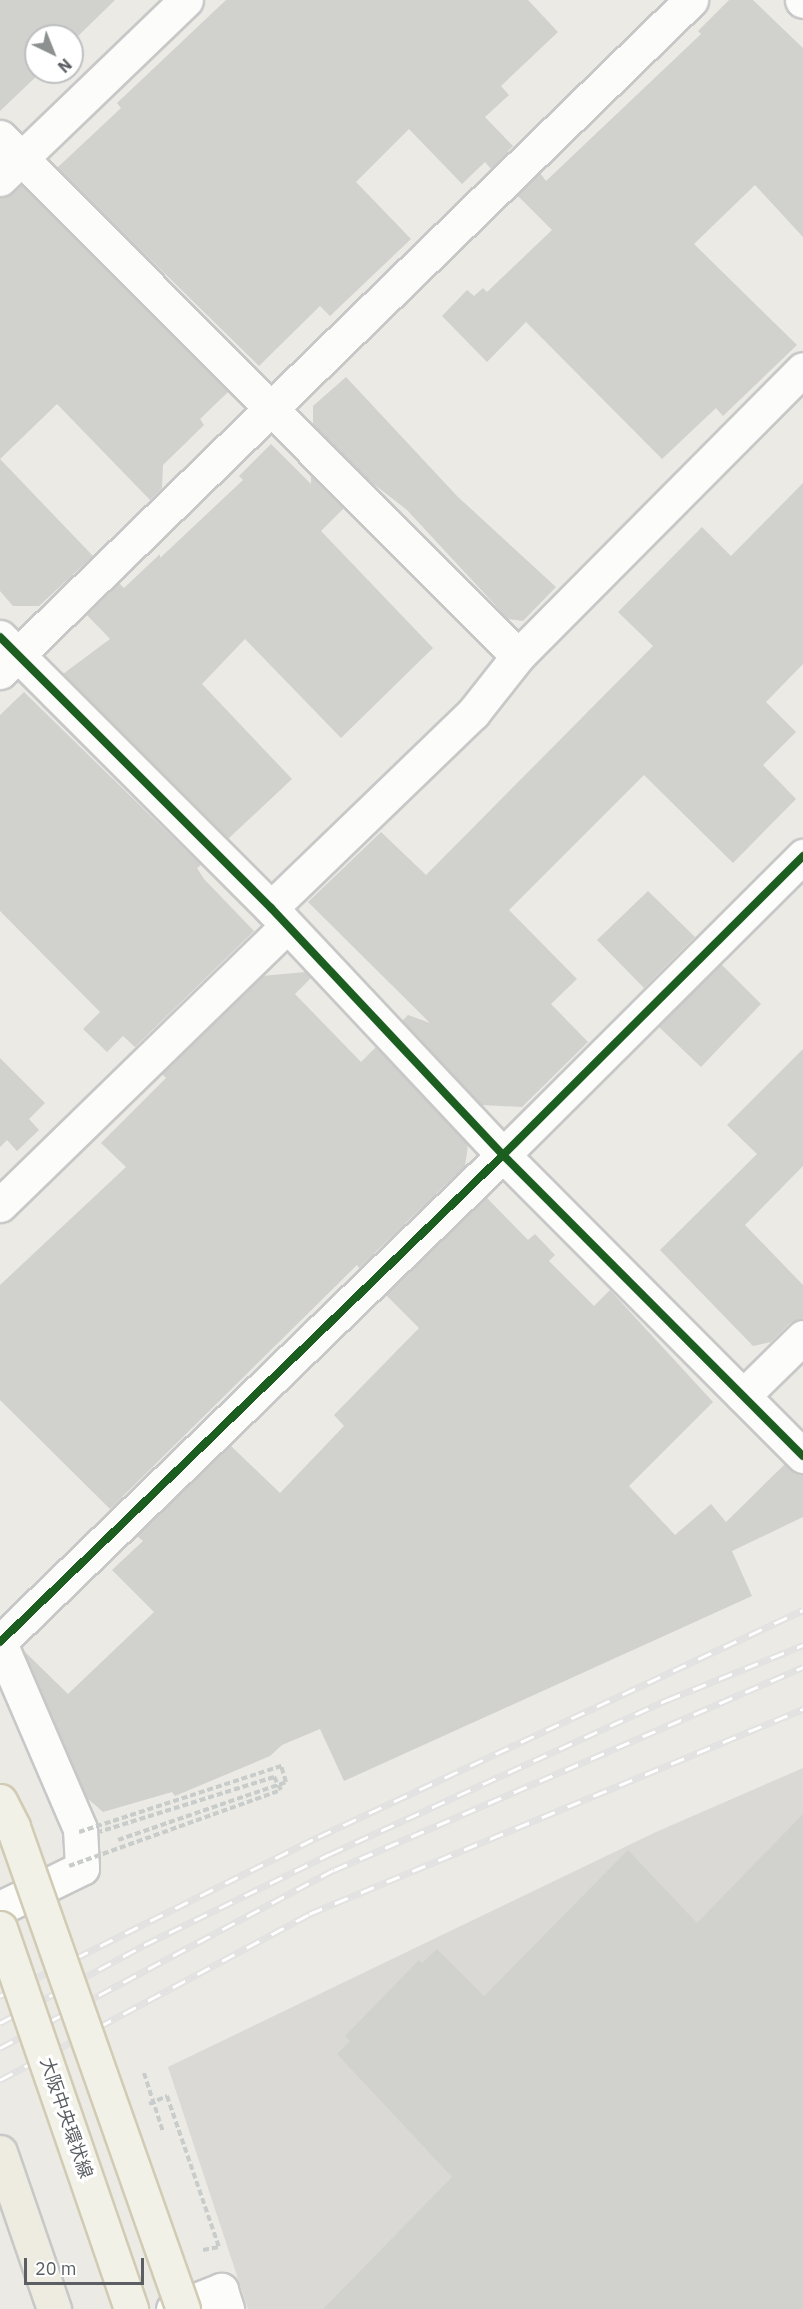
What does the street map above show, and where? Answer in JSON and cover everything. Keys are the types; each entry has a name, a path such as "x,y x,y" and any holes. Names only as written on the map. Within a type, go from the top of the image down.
{"highway":[{"path":"0,2152 54,2309"}],"main road":[{"path":"0,1801 13,1827 183,2309"},
{"name":"大阪中央環状線","path":"0,1928 131,2309"}],"street":[{"path":"186,0 7,158 270,410 518,656"},
{"path":"691,0 270,410 6,655 279,917 503,1155 803,1456"},
{"path":"0,1205 473,713 518,656 803,369"},
{"path":"0,1908 82,1868 80,1829 0,1643 503,1155 803,856"},
{"path":"743,1396 803,1337"},
{"path":"173,2309 221,2290 227,2309"}],"path":[{"path":"79,1832 281,1766 286,1782 106,1845"},
{"path":"69,1866 281,1790 274,1777 99,1832 102,1838"}],"shaded area":[{"path":"803,1768 803,2309 248,2309 168,2067 656,1832"}],"building":[{"path":"0,0 115,0 84,30 84,24 24,24 24,84 28,84 0,111"},
{"path":"226,0 528,0 558,32 501,86 509,95 485,117 513,146 491,169 485,162 462,184 409,129 356,182 411,239 330,316 320,306 259,366 57,168 121,108 117,103"},
{"path":"729,0 753,0 803,48 803,237 755,185 694,244 797,345 723,416 716,408 662,459 526,322 487,362 442,316 467,290 474,296 483,288 487,292 552,230 517,195 540,173 546,181 701,34 698,31"},
{"path":"21,185 228,392 200,419 204,425 163,465 162,488 150,500 57,404 0,459 0,197"},
{"path":"346,377 457,496 556,587 523,621 508,619 407,510 371,482 313,424 313,406"},
{"path":"271,444 311,484 311,475 344,508 321,531 433,648 341,738 245,639 202,684 292,779 228,839 63,674 110,639 86,614 119,583 124,588 160,554 160,558 243,480 239,476"},
{"path":"0,459 93,556 39,606 13,606 0,591"},
{"path":"803,483 803,664 766,702 796,732 763,765 796,799 733,863 644,775 509,910 577,979 551,1004 588,1042 522,1107 481,1105 402,1021 408,1015 430,1023 308,902 381,832 426,875 653,646 618,612 702,527 731,556"},
{"path":"24,692 201,865 197,868 204,879 254,931 135,1047 123,1036 107,1052 83,1029 100,1012 0,911 0,715"},
{"path":"648,891 695,937 644,988 597,940"},
{"path":"721,964 761,1004 701,1067 659,1027"},
{"path":"305,972 311,978 295,994 361,1062 376,1047 468,1145 465,1166 359,1268 357,1265 110,1509 0,1400 0,1285 126,1167 101,1143 166,1078 162,1074 262,976"},
{"path":"803,1049 803,1166 745,1225 803,1285 803,1319 790,1323 771,1342 753,1346 660,1250 757,1154 727,1125"},
{"path":"0,1058 45,1103 29,1119 39,1130 17,1151 7,1140 0,1147"},
{"path":"486,1197 528,1240 535,1234 555,1255 549,1261 594,1306 610,1290 713,1402 629,1486 675,1535 711,1504 726,1522 785,1464 803,1474 803,1517 732,1551 752,1596 344,1781 320,1729 282,1745 270,1756 175,1796 172,1792 103,1812 87,1798 24,1651 68,1694 154,1612 112,1570 143,1541 137,1536 230,1445 280,1493 344,1426 334,1415 419,1328 386,1295"},
{"path":"803,1814 803,2309 323,2309 452,2177 337,2054 350,2041 345,2036 419,1960 422,1963 437,1949 484,1996 628,1850 697,1923"}],"railway":[{"path":"0,1996 318,1837 803,1610"},
{"path":"0,2023 144,1945 330,1854 667,1700 803,1645"},
{"path":"0,2048 334,1870 803,1667"},
{"path":"0,2080 309,1914 803,1709"}],"cycle path":[{"path":"0,637 271,908 503,1155 803,1456"},
{"path":"0,1642 503,1155 803,856"}]}
